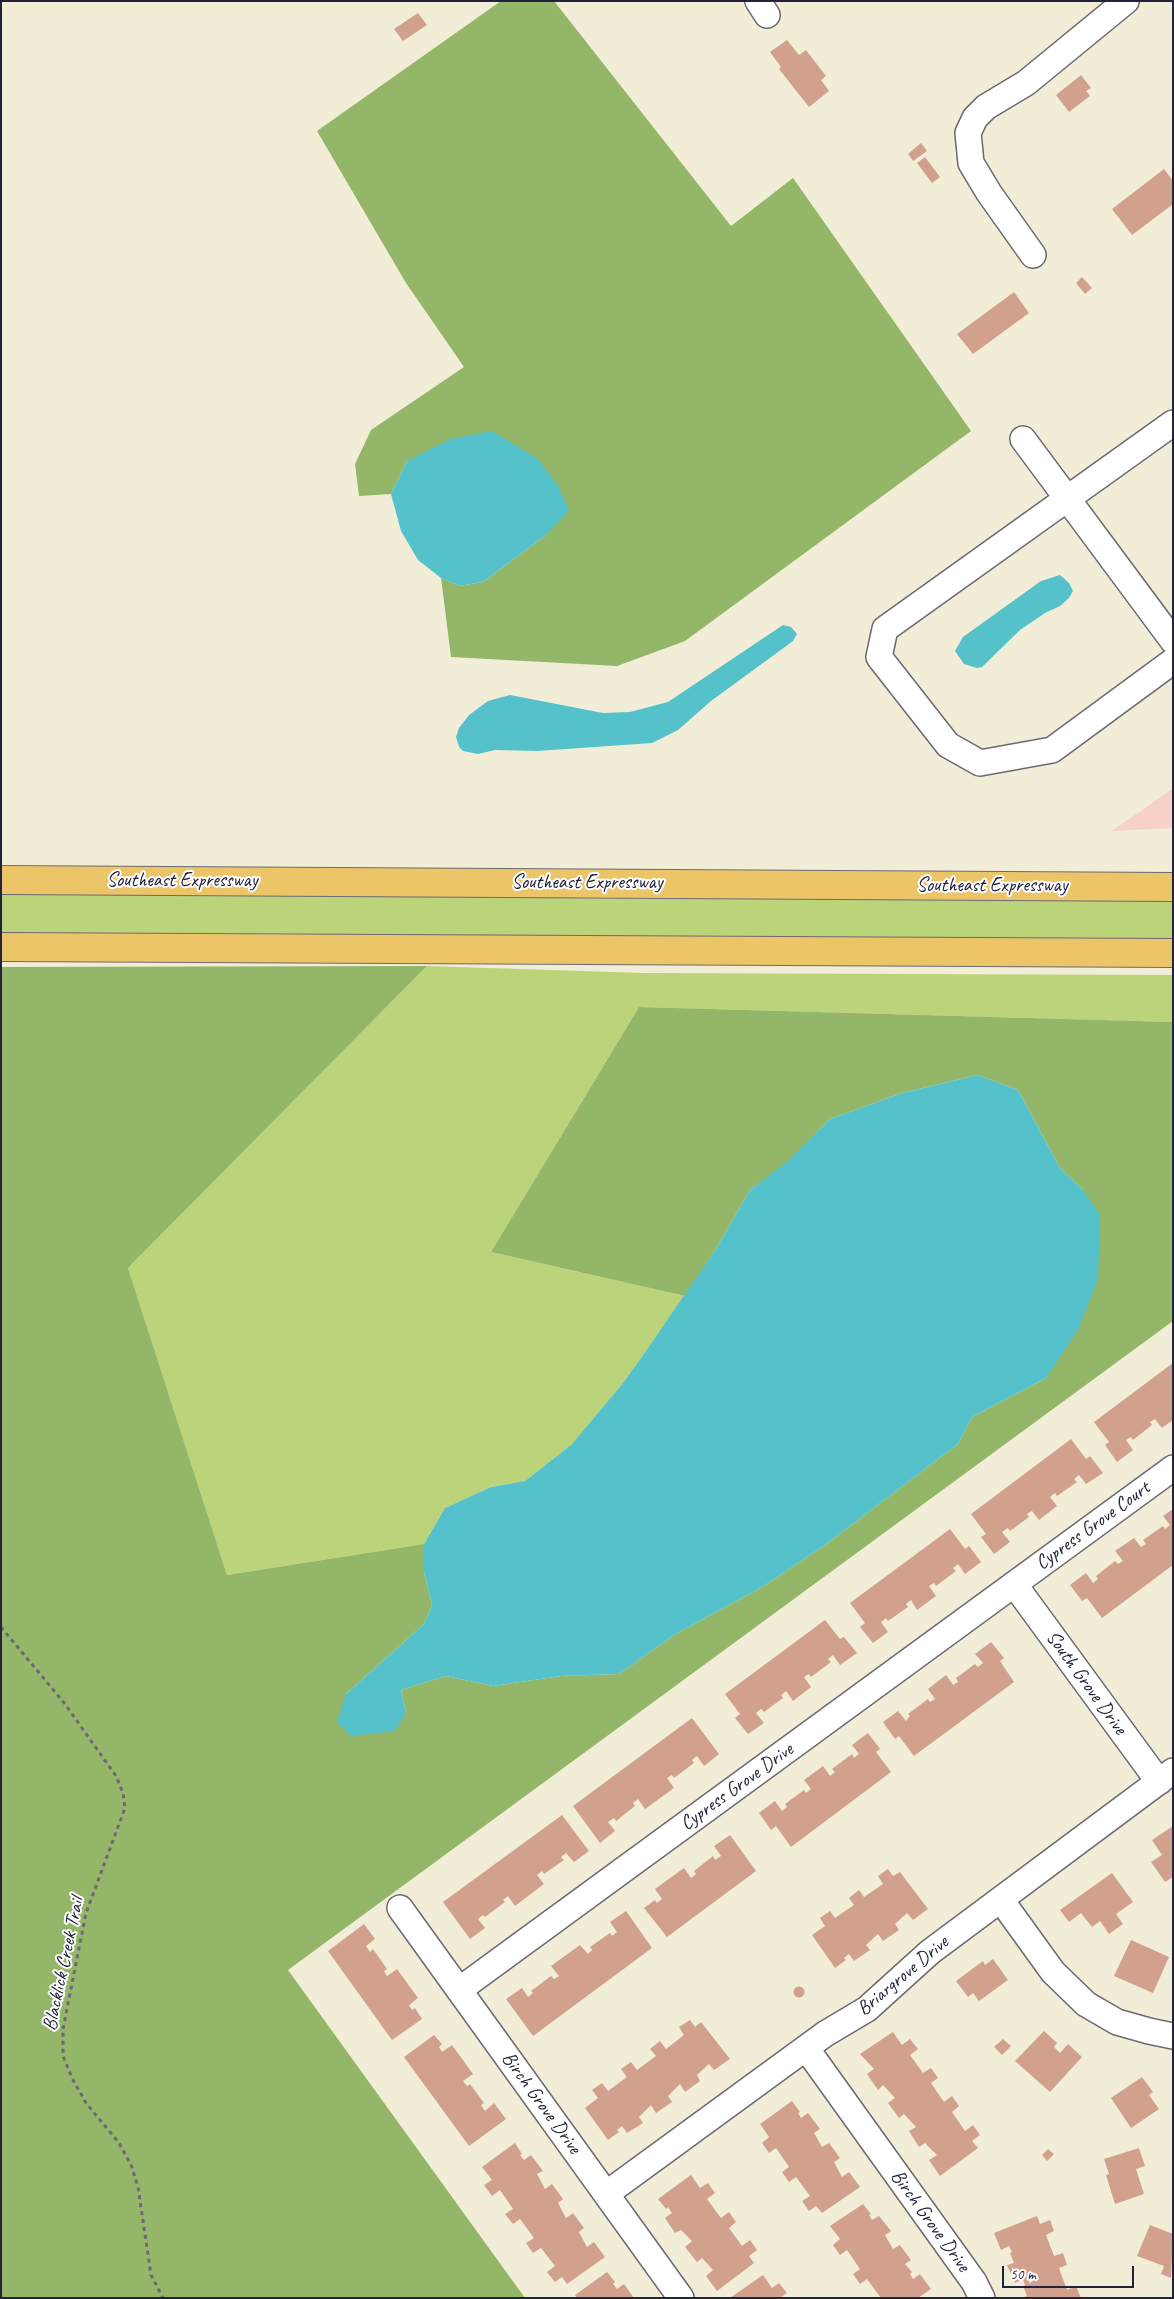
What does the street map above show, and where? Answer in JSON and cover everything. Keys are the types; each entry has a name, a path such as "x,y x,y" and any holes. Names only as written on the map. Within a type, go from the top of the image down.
{"highway":[{"name":"Southeast Expressway","path":"1,880 1173,887"},
{"path":"1,947 1173,953"}],"street":[{"path":"1033,255 989,194 971,163 968,133 975,118 986,107 1026,84 1126,1"},
{"path":"1173,423 885,629 879,657 948,745 980,762 1052,750 1173,661"},
{"path":"1022,439 1068,498 1173,641"},
{"name":"Cypress Grove Court","path":"1014,1584 1173,1468"},
{"name":"South Grove Drive","path":"1014,1584 1166,1777"},
{"name":"Cypress Grove Drive","path":"460,1990 1014,1584"},
{"name":"Briargrove Drive","path":"606,2194 806,2048 867,2009 930,1952 1166,1777"},
{"path":"1001,1900 1053,1972 1086,2004 1117,2022 1149,2032 1173,2036"},
{"name":"Birch Grove Drive","path":"400,1908 681,2298"},
{"name":"Birch Grove Drive","path":"806,2048 974,2282 982,2298"}],"path":[{"name":"Blacklick Creek Trail","path":"1,1628 65,1704 116,1776 123,1793 125,1808 86,1913 63,2029 63,2056 72,2078 86,2103 119,2143 131,2165 138,2187 151,2275 163,2298"}],"shaded area":[{"path":"1173,788 1173,828 1111,831 1141,811"}],"green space":[{"path":"501,1 554,1 731,226 793,178 971,431 685,641 617,666 451,657 441,578 460,586 483,582 546,535 407,461 391,494 359,496 355,464 371,430 464,367 406,283 317,131"},
{"path":"1,894 1173,900 1173,941 1,934"},
{"path":"427,966 644,973 1173,975 1173,1022 639,1007 491,1252 685,1296 623,1383 571,1445 525,1481 491,1487 445,1508 424,1544 227,1575 128,1268"},
{"path":"427,966 128,1268 227,1575 424,1544 424,1572 432,1605 424,1624 346,1694 406,1713 401,1690 446,1676 493,1686 561,1676 619,1674 674,1635 764,1586 825,1545 958,1444 972,1417 1046,1378 1083,1190 1060,1168 1018,1090 978,1075 902,1093 830,1119 788,1162 750,1190 716,1249 685,1296 491,1252 639,1007 1173,1022 1173,1321 288,1970 525,2298 1,2298 1,967"}],"water":[{"path":"492,431 538,459 558,486 569,510 546,535 483,582 460,586 441,578 418,560 401,531 391,494 407,461 450,439"},
{"path":"1060,575 1069,583 1073,591 1069,598 1060,606 1045,613 1020,630 982,667 977,668 964,664 955,651 963,637 1041,581"},
{"path":"783,625 791,627 797,634 793,641 711,701 678,730 652,743 537,751 495,750 478,754 463,751 459,747 456,737 459,728 469,715 488,701 510,695 603,713 630,712 668,702"},
{"path":"978,1075 1018,1090 1060,1168 1083,1190 1100,1215 1098,1279 1078,1330 1046,1378 972,1417 958,1444 825,1545 764,1586 674,1635 619,1674 561,1676 493,1686 446,1676 401,1690 406,1713 395,1731 351,1736 337,1722 346,1694 424,1624 432,1605 424,1572 424,1544 445,1508 491,1487 525,1481 571,1445 623,1383 646,1351 716,1249 750,1190 788,1161 830,1119 902,1093"}],"building":[{"path":"418,13 427,25 403,41 394,29"},
{"path":"787,40 799,55 806,50 826,76 821,80 829,91 809,107 779,69 781,67 770,52"},
{"path":"1081,75 1091,88 1086,91 1090,96 1069,112 1056,95"},
{"path":"921,143 927,151 913,161 908,154"},
{"path":"925,157 940,177 932,183 917,163"},
{"path":"1164,169 1173,181 1173,204 1132,235 1112,209"},
{"path":"1082,277 1092,288 1085,294 1076,283"},
{"path":"1014,292 1029,313 973,354 957,334"},
{"path":"1173,1363 1173,1420 1162,1428 1155,1419 1150,1422 1152,1425 1133,1440 1131,1437 1126,1440 1133,1450 1117,1462 1105,1445 1109,1442 1094,1422"},
{"path":"1071,1439 1086,1459 1090,1456 1103,1473 1086,1484 1079,1475 1074,1479 1077,1482 1057,1496 1055,1493 1050,1497 1057,1506 1039,1520 1032,1511 1027,1514 1029,1517 1010,1531 1008,1528 1002,1532 1010,1542 994,1554 981,1537 986,1534 971,1514"},
{"path":"1173,1509 1173,1565 1102,1618 1087,1598 1082,1601 1070,1585 1086,1573 1093,1583 1098,1579 1096,1576 1115,1561 1118,1564 1123,1561 1115,1551 1134,1538 1141,1547 1146,1544 1143,1540 1163,1526 1165,1529 1170,1525 1163,1516"},
{"path":"950,1529 965,1549 969,1546 981,1562 965,1574 958,1564 953,1568 956,1571 936,1586 934,1583 929,1586 936,1596 917,1610 911,1600 906,1604 908,1607 888,1621 886,1618 881,1622 888,1632 873,1643 860,1627 865,1623 850,1603"},
{"path":"825,1620 840,1639 844,1637 857,1653 840,1665 833,1655 828,1659 831,1662 811,1677 809,1674 804,1677 811,1687 793,1701 786,1691 781,1695 783,1698 764,1712 761,1709 756,1713 764,1723 748,1734 735,1718 740,1714 725,1694"},
{"path":"991,1642 1004,1658 1000,1661 1014,1682 914,1756 899,1736 895,1739 883,1722 898,1711 906,1721 910,1716 908,1714 928,1699 930,1702 935,1699 928,1689 946,1675 953,1685 958,1682 956,1678 975,1664 978,1667 983,1663 975,1654"},
{"path":"692,1718 719,1754 704,1766 697,1756 692,1760 694,1763 674,1778 672,1775 667,1778 674,1788 645,1809 638,1799 633,1803 635,1806 616,1821 614,1818 608,1822 615,1831 600,1843 573,1806"},
{"path":"868,1733 880,1749 876,1752 891,1772 791,1847 776,1826 771,1830 759,1813 775,1801 782,1811 787,1807 785,1804 804,1790 806,1793 811,1789 804,1780 823,1766 830,1776 835,1772 832,1769 852,1754 854,1758 859,1754 852,1745"},
{"path":"562,1815 589,1851 574,1862 566,1853 561,1857 564,1860 544,1874 542,1871 537,1875 544,1884 515,1906 508,1896 503,1900 505,1902 485,1917 483,1915 478,1919 485,1928 470,1939 443,1902"},
{"path":"1173,1826 1173,1877 1165,1882 1151,1862 1162,1855 1152,1840"},
{"path":"730,1835 756,1871 667,1937 644,1908 655,1900 657,1903 662,1899 655,1889 684,1868 691,1878 696,1874 694,1871 713,1856 715,1860 721,1856 714,1846"},
{"path":"888,1869 893,1876 900,1872 928,1909 913,1920 907,1913 895,1924 899,1930 883,1941 878,1934 866,1945 870,1950 854,1961 849,1954 844,1958 846,1960 835,1968 812,1935 825,1926 820,1918 830,1911 835,1918 854,1905 849,1898 859,1890 864,1897 883,1884 878,1876"},
{"path":"1112,1873 1133,1902 1116,1914 1123,1924 1109,1934 1100,1921 1092,1927 1081,1913 1069,1922 1060,1910"},
{"path":"626,1911 652,1948 533,2036 506,1999 522,1988 528,1997 533,1993 531,1991 551,1976 554,1979 559,1976 551,1966 580,1945 588,1954 592,1950 590,1947 610,1933 612,1936 617,1932 610,1922"},
{"path":"364,1924 375,1939 366,1946 370,1952 373,1949 387,1969 384,1971 387,1976 397,1969 418,1998 409,2005 412,2010 415,2008 422,2019 392,2040 328,1951"},
{"path":"1131,1940 1169,1957 1153,1993 1114,1976"},
{"path":"993,1959 1008,1980 979,2001 973,1993 968,1997 956,1981 983,1961 985,1965"},
{"path":"797,1987 801,1987 804,1992 803,1996 797,1997 794,1994 794,1990"},
{"path":"690,2020 695,2027 701,2022 730,2059 714,2070 709,2064 697,2075 700,2081 685,2092 680,2084 668,2096 672,2102 656,2113 651,2105 639,2117 643,2123 627,2133 622,2126 617,2130 619,2132 608,2140 585,2108 598,2098 592,2090 602,2083 608,2091 627,2077 621,2069 631,2062 637,2070 656,2056 650,2049 660,2041 666,2049 684,2035 679,2027"},
{"path":"1044,2031 1057,2043 1054,2047 1060,2053 1068,2044 1082,2057 1050,2092 1015,2061"},
{"path":"893,2032 902,2045 910,2039 918,2049 910,2055 923,2073 931,2068 938,2078 931,2083 944,2102 952,2096 959,2106 952,2112 965,2131 973,2125 980,2135 972,2141 978,2148 940,2176 929,2160 937,2155 925,2143 919,2147 909,2131 916,2127 904,2114 899,2118 888,2103 895,2098 883,2085 878,2090 867,2074 874,2069 860,2054"},
{"path":"434,2035 442,2044 439,2047 442,2052 452,2045 473,2074 463,2081 467,2086 470,2084 484,2103 481,2105 485,2111 494,2103 506,2119 469,2146 404,2057"},
{"path":"1003,2039 1011,2046 1002,2055 994,2047"},
{"path":"1142,2077 1153,2092 1149,2095 1159,2109 1131,2128 1111,2098"},
{"path":"792,2101 800,2112 798,2113 801,2118 808,2113 820,2129 814,2133 822,2147 829,2143 840,2158 834,2162 842,2177 849,2172 860,2187 822,2213 816,2206 809,2211 802,2201 810,2196 796,2177 789,2182 782,2172 789,2167 776,2148 769,2153 762,2143 769,2137 760,2124"},
{"path":"515,2143 524,2160 531,2155 543,2171 537,2174 545,2189 552,2184 563,2199 558,2203 566,2218 573,2213 584,2228 579,2232 587,2247 594,2242 605,2257 567,2284 562,2277 555,2282 547,2272 555,2266 541,2248 533,2253 526,2243 534,2238 520,2219 513,2224 505,2214 513,2209 500,2190 492,2196 484,2185 492,2180 482,2167"},
{"path":"1139,2148 1145,2166 1136,2169 1144,2194 1115,2204 1106,2175 1109,2174 1104,2159"},
{"path":"1048,2149 1054,2154 1047,2161 1042,2155"},
{"path":"691,2175 700,2188 708,2183 715,2193 707,2199 721,2218 729,2212 736,2222 729,2228 742,2246 750,2240 757,2250 749,2256 754,2263 717,2291 706,2276 713,2270 702,2258 697,2262 685,2247 692,2241 681,2230 675,2233 665,2218 672,2213 658,2199"},
{"path":"863,2204 871,2214 869,2215 872,2220 879,2216 891,2231 885,2235 893,2249 900,2245 911,2260 905,2264 912,2272 910,2274 913,2279 920,2274 931,2289 918,2298 881,2298 867,2279 860,2284 853,2274 860,2269 847,2250 840,2255 833,2245 840,2239 830,2226"},
{"path":"1037,2216 1040,2224 1050,2220 1054,2231 1046,2235 1054,2256 1063,2253 1067,2265 1059,2268 1067,2290 1076,2286 1081,2298 1022,2298 1027,2296 1023,2286 1025,2285 1023,2279 1015,2283 1007,2265 1014,2263 1010,2253 1012,2252 1009,2246 1001,2250 994,2233"},
{"path":"1150,2225 1173,2234 1171,2278 1161,2274 1164,2266 1137,2256"},
{"path":"607,2272 615,2282 613,2284 617,2289 624,2284 634,2298 577,2298 575,2295"},
{"path":"763,2275 772,2288 779,2283 787,2293 780,2298 730,2298"}]}
